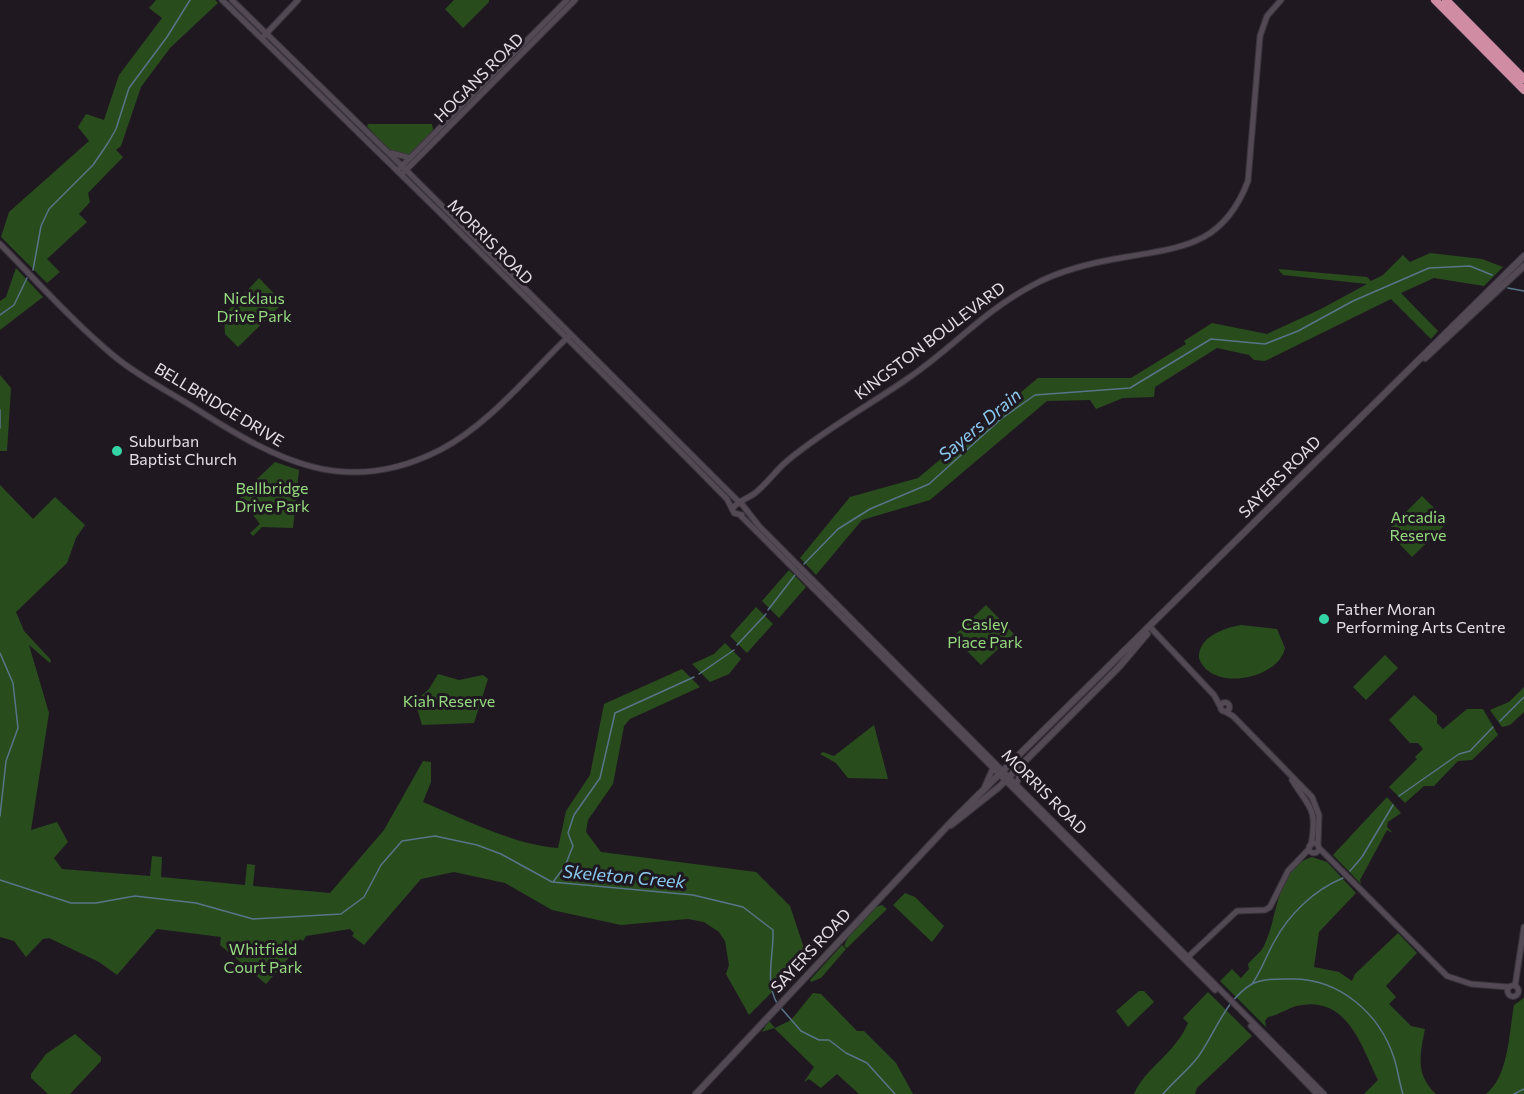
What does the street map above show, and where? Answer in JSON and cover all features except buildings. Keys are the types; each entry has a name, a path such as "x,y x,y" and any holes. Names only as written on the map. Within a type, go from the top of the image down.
{"highway":[{"path":"1435,0 1469,34 1524,79"},
{"path":"1446,0 1524,90"},
{"path":"1468,23 1469,34"}],"main road":[{"name":"SAYERS ROAD","path":"947,826 970,813 999,787 1005,776 1191,584 1524,256"},
{"name":"SAYERS ROAD","path":"1388,390 1446,340 1524,266"},
{"name":"SAYERS ROAD","path":"696,1094 947,826 980,795 1026,760 1117,669 1150,627"}],"street":[{"name":"MORRIS ROAD","path":"222,0 264,36 404,168 448,216 678,446 746,508 759,526 1005,776 1018,794 1053,824"},
{"name":"MORRIS ROAD","path":"231,0 399,173 448,216"},
{"path":"264,36 298,0"},
{"name":"HOGANS ROAD","path":"404,168 410,158 567,0"},
{"name":"HOGANS ROAD","path":"399,173 575,0"},
{"name":"KINGSTON BOULEVARD","path":"733,508 755,493 787,461 910,377 975,322 1010,297 1048,278 1084,266 1190,245 1218,228 1234,209 1248,181 1260,36 1268,16 1281,0"},
{"path":"380,145 401,157 410,158"},
{"name":"BELLBRIDGE DRIVE","path":"0,244 106,349 129,367 259,448 299,464 328,470 358,471 395,466 429,455 452,443 483,419 568,336"},
{"name":"MORRIS ROAD","path":"678,446 733,508 734,513 741,516 839,609"},
{"name":"KINGSTON BOULEVARD","path":"741,516 755,493"},
{"path":"1150,627 1312,797 1317,808 1314,849"},
{"name":"MORRIS ROAD","path":"906,675 993,768 1017,783 1053,824 1187,960 1306,1079 1324,1094"},
{"path":"1017,783 1026,760"},
{"path":"980,795 993,768"},
{"path":"999,787 1018,794"},
{"path":"1314,849 1326,857 1447,976 1463,982 1511,988 1524,993"},
{"path":"1187,960 1237,911 1264,910 1270,907 1283,878 1300,858 1314,849"},
{"path":"1511,988 1524,927"},
{"path":"1511,988 1517,995 1524,993"},
{"name":"MORRIS ROAD","path":"1306,1079 1317,1094"}],"green space":[{"path":"156,0 215,0 218,3 170,48 141,87 121,146 116,150 123,157 88,193 90,202 79,214 87,222 47,259 60,272 47,283 1,237 9,212 89,141 78,127 86,114 104,120 119,75 162,18 149,8"},
{"path":"454,0 489,0 489,2 463,28 445,9"},
{"path":"368,124 432,124 433,130 416,150 404,156 398,155 386,146 367,126"},
{"path":"1430,253 1482,259 1503,267 1484,286 1434,278 1401,293 1438,331 1431,339 1391,299 1265,361 1254,360 1249,355 1217,348 1155,387 1154,397 1123,398 1096,409 1090,400 1047,401 930,500 862,520 816,575 800,558 850,497 918,478 1038,378 1131,378 1186,344 1184,341 1212,323 1267,334 1367,284 1283,275 1278,269 1367,277 1371,281 1383,275 1403,255 1410,262"},
{"path":"16,268 43,297 0,330 0,301 6,297"},
{"name":"Nicklaus Drive Park","path":"259,278 283,303 238,347 225,334 224,315"},
{"path":"0,375 11,388 7,451 0,451"},
{"name":"Bellbridge Drive Park","path":"275,462 299,470 293,528 262,527 253,536 250,533 260,524 239,496"},
{"name":"Whitfield Court Park","path":"0,485 33,519 55,497 85,525 76,538 67,563 16,612 24,631 51,660 50,663 29,645 49,713 31,830 57,822 68,842 54,858 62,869 150,876 152,856 162,857 161,877 245,885 247,864 255,865 253,886 330,893 384,830 423,761 431,762 431,782 423,802 507,837 558,848 566,811 590,775 604,704 682,669 700,687 630,719 624,726 613,784 588,820 586,832 601,852 756,872 790,906 807,957 749,1015 726,974 729,965 725,941 719,932 704,922 688,919 621,925 552,910 505,883 454,872 421,879 364,945 352,936 354,933 350,929 306,936 303,941 300,939 296,943 299,946 266,984 220,945 221,937 157,929 117,975 99,962 49,938 43,939 26,957 14,941 0,937"},
{"name":"Arcadia Reserve","path":"1422,496 1448,522 1412,557 1387,531"},
{"path":"789,570 806,587 779,618 762,601"},
{"name":"Casley Place Park","path":"986,605 1014,634 981,665 955,639 955,635"},
{"path":"756,607 773,624 747,653 730,636"},
{"path":"1241,625 1277,629 1285,648 1280,659 1271,668 1244,678 1217,676 1206,669 1199,658 1203,644 1220,631"},
{"path":"725,643 741,659 729,674 710,682 692,664 714,654"},
{"path":"1385,655 1398,668 1366,700 1353,687"},
{"name":"Kiah Reserve","path":"438,674 459,680 483,675 488,679 474,723 422,725 415,701 429,689"},
{"path":"1524,687 1524,712 1510,725 1502,727 1490,710 1509,702"},
{"path":"1414,695 1437,716 1437,723 1443,729 1467,709 1483,709 1498,735 1472,760 1458,761 1434,786 1424,786 1405,803 1389,787 1417,759 1415,757 1423,749 1418,743 1410,743 1389,720"},
{"path":"874,725 888,779 848,778 836,763 820,754 823,752 834,756"},
{"path":"1387,797 1401,813 1388,822 1387,827 1393,833 1387,830 1360,880 1361,884 1333,855"},
{"path":"1312,857 1327,862 1356,893 1319,932 1314,967 1339,972 1352,981 1355,974 1398,933 1417,953 1386,986 1396,997 1389,1004 1411,1026 1425,1029 1421,1056 1422,1072 1429,1087 1436,1094 1364,1094 1378,1080 1359,1040 1342,1017 1331,1009 1318,1005 1302,1005 1268,1017 1265,1021 1266,1027 1220,981 1232,969 1241,978 1249,969 1248,964 1262,949 1269,934 1280,895 1291,871"},
{"path":"905,893 915,897 944,926 932,942 893,905"},
{"path":"882,905 887,909 847,948 844,946 865,916"},
{"path":"842,945 846,949 821,978 811,982 810,980"},
{"path":"1139,991 1144,991 1154,1002 1128,1027 1116,1011"},
{"path":"1208,992 1252,1036 1197,1088 1195,1094 1134,1094 1145,1076 1176,1044 1188,1023 1183,1018"},
{"path":"813,993 821,994 857,1031 864,1031 896,1063 913,1094 859,1094 837,1074 821,1088 809,1079 804,1082 814,1067 774,1028 762,1032 769,1021 775,1028 791,1020"},
{"path":"1524,998 1524,1094 1486,1094 1494,1086 1504,1065 1514,1005"},
{"path":"75,1034 101,1057 101,1061 70,1094 48,1094 31,1078 31,1074 46,1054"}],"waterway":[{"path":"33,270 41,226 49,209 93,165 108,143 116,129 129,88 167,37 190,0"},
{"name":"Sayers Drain","path":"804,564 838,529 870,509 929,484 1001,419 1035,395 1130,388 1211,339 1265,344 1298,331 1353,301 1429,268 1470,266 1492,275"},
{"path":"0,315 14,305 27,278"},
{"name":"Sayers Drain","path":"1508,288 1524,291"},
{"path":"0,410 0,428"},
{"name":"Sayers Drain","path":"768,610 795,575"},
{"name":"Sayers Drain","path":"737,645 766,614"},
{"name":"Sayers Drain","path":"699,674 734,650"},
{"name":"Skeleton Creek","path":"0,653 13,683 18,728 6,761 0,816"},
{"name":"Sayers Drain","path":"553,882 565,866 573,846 568,833 574,815 600,778 615,713 694,677"},
{"path":"1500,721 1524,697"},
{"path":"1399,796 1459,754 1470,751 1493,727"},
{"path":"1350,871 1362,857 1393,805"},
{"name":"Skeleton Creek","path":"0,880 71,903 96,903 135,896 196,903 253,919 341,914 364,897 381,865 402,841 435,836 477,845 501,854 552,882 693,895 743,907 773,930 771,987 778,1005"},
{"path":"1252,984 1287,922 1312,896 1343,878"},
{"name":"Skeleton Creek","path":"1163,1094 1198,1057 1228,1007 1243,990 1256,982 1283,979 1327,985 1356,1002 1379,1027 1388,1042 1403,1094"},
{"name":"Skeleton Creek","path":"781,1008 801,1031 819,1040 829,1040 846,1053 867,1063 895,1094"},
{"name":"Skeleton Creek","path":"1514,1094 1524,1089"}],"place":[{"name":"Suburban Baptist Church","path":"117,451"},
{"name":"Father Moran Performing Arts Centre","path":"1324,619"}]}
